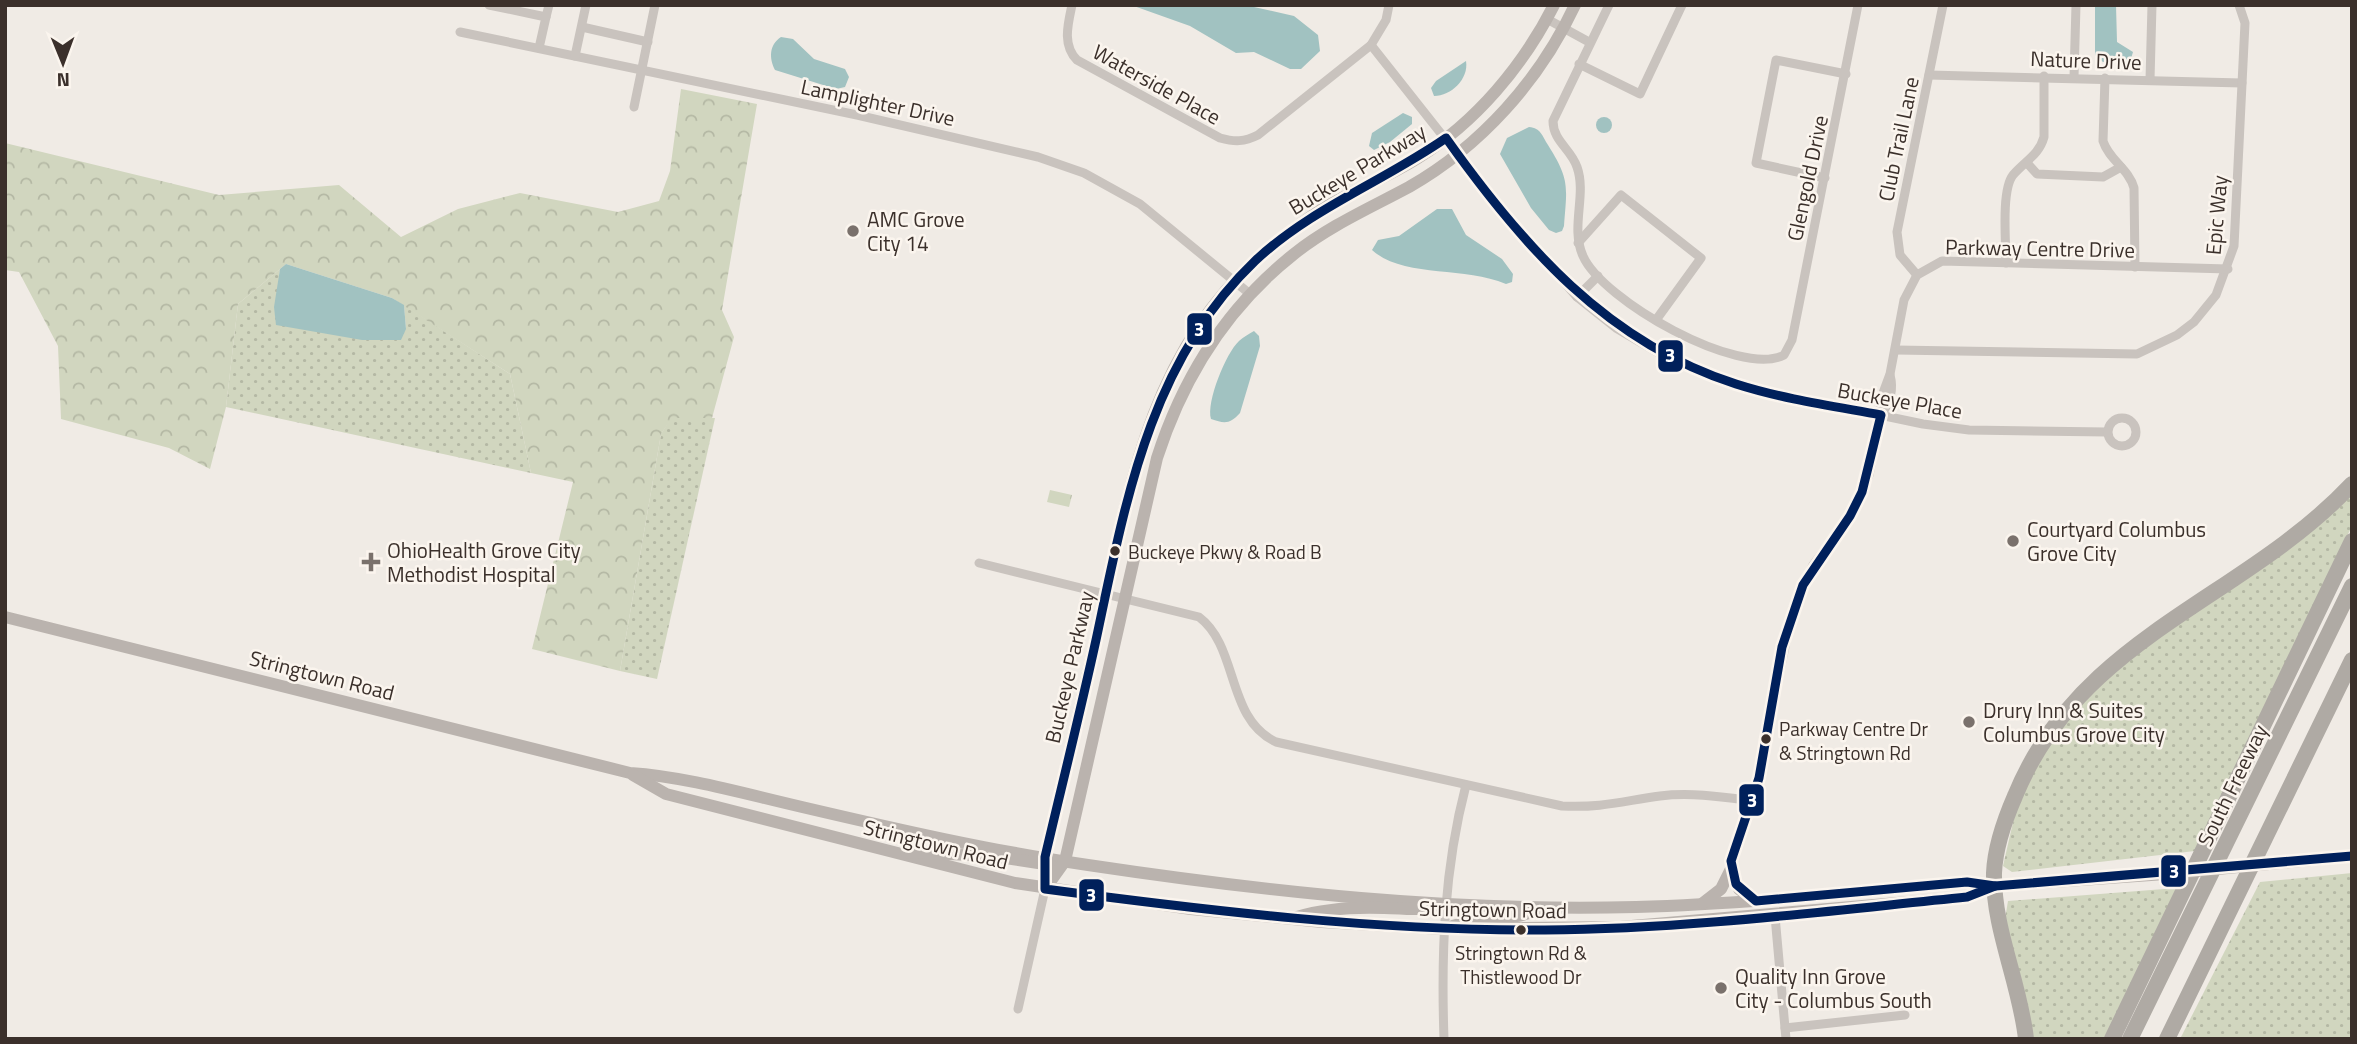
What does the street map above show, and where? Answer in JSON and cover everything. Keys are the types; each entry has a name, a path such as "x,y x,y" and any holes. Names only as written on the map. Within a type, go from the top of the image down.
{"highway":[{"path":"2026,1039 2021,1005 1998,916 1995,886 1997,855 2009,809 2022,778 2056,720 2089,684 2130,650 2314,520 2352,484"},
{"path":"2112,1039 2352,541"},
{"name":"South Freeway","path":"2130,1039 2352,586"},
{"path":"2167,1039 2352,660"}],"main road":[{"name":"Buckeye Parkway","path":"1045,889 1045,862 1138,457 1155,403 1191,337 1235,281 1285,235 1316,213 1397,171 1446,138 1504,81 1554,5"},
{"name":"Buckeye Parkway","path":"1045,889 1065,861 1157,458 1173,413 1202,356 1250,294 1295,252 1328,229 1407,188 1458,155 1515,99 1563,29 1575,5"},
{"name":"Stringtown Road","path":"5,617 494,737 629,773 668,776 1045,862 1065,861 1289,890 1444,903 1543,907 1702,904 1967,882 1995,886 2165,874 2352,856"},
{"name":"Stringtown Road","path":"629,773 666,794 1045,889 1287,919 1443,929 1547,930 1775,916 1967,897 1995,886"},
{"path":"891,852 922,850 1045,862"},
{"path":"1731,869 1738,889 1756,901"},
{"path":"1702,904 1721,889 1731,869"},
{"path":"1775,916 1779,907 1880,897 1896,888"},
{"path":"1287,919 1310,913 1382,908 1422,911 1444,903"},
{"path":"1443,929 1472,919 1496,919 1528,914 1543,907"}],"street":[{"path":"489,5 546,17"},
{"path":"539,48 549,5"},
{"path":"575,56 586,5"},
{"path":"634,107 655,5"},
{"name":"Waterside Place","path":"1072,5 1067,40 1070,53 1077,60 1220,138 1234,141 1244,141 1258,135 1371,45"},
{"path":"1371,45 1382,27 1389,5"},
{"path":"1578,243 1621,195 1701,258 1656,320 1598,276 1587,265 1578,243 1580,177 1573,158 1556,136 1553,126 1589,42 1609,5"},
{"path":"1579,64 1640,94 1682,5"},
{"name":"Glengold Drive","path":"1656,320 1691,340 1749,359 1773,359 1784,355 1791,340 1858,5"},
{"name":"Club Trail Lane","path":"1917,275 1900,255 1897,232 1943,5"},
{"path":"2074,77 2076,5"},
{"path":"2150,80 2152,5"},
{"name":"Epic Way","path":"1896,350 2137,355 2177,335 2194,322 2216,295 2228,269 2234,246 2245,23 2239,5"},
{"path":"1547,19 1589,42"},
{"path":"582,27 648,42"},
{"name":"Lamplighter Drive","path":"460,32 958,137 1071,168 1140,204 1250,294"},
{"name":"Buckeye Place","path":"1371,45 1536,252 1577,297 1640,343 1716,378 1881,415 1969,430 2107,432"},
{"path":"1825,178 1756,163 1776,60 1846,74"},
{"name":"Nature Drive","path":"1929,75 2242,83"},
{"path":"2006,263 2009,182 2037,154 2044,137 2044,76"},
{"path":"2105,78 2103,141 2134,188 2135,267"},
{"path":"2027,163 2037,174 2103,177 2121,167"},
{"name":"Parkway Centre Drive","path":"1917,275 1942,261 2228,269"},
{"path":"1731,869 1733,853 1753,801 1793,608 1813,565 1836,536 1863,491 1881,415 1889,401 1893,385 1890,374 1904,300 1917,275"},
{"path":"1577,297 1598,276"},
{"path":"979,563 1192,613 1205,621 1214,633 1248,717 1267,737 1372,765 1562,806 1609,806 1661,796 1695,795 1753,801"},
{"path":"1444,1039 1444,903 1450,855 1466,785"},
{"name":"Buckeye Parkway","path":"1018,1009 1045,889"},
{"path":"1775,916 1786,1039"},
{"path":"1785,1028 1905,1015"}],"green space":[{"path":"681,89 757,104 722,310 734,337 712,418 672,418 661,434 620,671 532,649 573,482 531,473 510,374 392,298 286,264 238,304 226,407 210,469 169,448 61,419 58,346 19,272 5,270 5,143 219,195 339,185 401,237 458,209 520,193 618,212 659,201 670,171"},
{"path":"280,269 279,278 406,329 404,305 510,374 531,473 226,407 238,304"},
{"path":"671,418 715,418 657,679 620,671 661,434"},
{"path":"2352,489 2352,526 2195,851 2012,872 2003,866 2016,812 2029,774 2056,731 2081,703 2139,652 2274,556"},
{"path":"1050,490 1072,495 1069,507 1047,502"},
{"path":"2352,873 2352,1039 2180,1039 2260,882"},
{"path":"2177,888 2104,1039 2032,1039 2005,919 2008,901"}],"water":[{"path":"1131,5 1245,5 1294,16 1318,35 1320,51 1301,69 1290,69 1254,52 1236,53 1190,26"},
{"path":"2095,5 2116,5 2117,42 2133,52 2130,62 2103,62 2095,55"},
{"path":"781,37 793,39 814,59 845,69 849,77 845,87 836,89 775,70 771,52"},
{"path":"1466,61 1465,74 1458,85 1447,93 1434,96 1431,88 1436,81"},
{"path":"1403,113 1412,117 1412,124 1390,142 1374,150 1369,146 1372,133"},
{"path":"1604,117 1610,119 1610,131 1604,133 1598,131 1596,125 1598,119"},
{"path":"1529,127 1541,133 1564,175 1564,226 1562,231 1556,233 1549,230 1531,208 1500,154 1507,138"},
{"path":"1437,209 1452,209 1466,235 1502,259 1513,274 1512,282 1506,284 1471,275 1400,265 1372,250 1378,240 1399,236"},
{"path":"286,264 392,298 404,305 406,329 401,340 362,340 276,325 274,307 280,269"},
{"path":"1254,331 1259,336 1260,346 1240,413 1227,422 1211,419 1211,401 1223,366 1239,341"}],"transit line":[{"name":"3","path":"1446,138 1505,216 1537,252 1571,286 1647,343 1690,366 1736,384 1790,398 1881,415 1862,492 1850,516 1803,585 1782,647 1759,778 1731,861 1736,884 1756,901 1967,882 1995,886 1967,897 1809,913 1704,923 1545,930 1420,927 1295,918 1045,889 1045,857 1131,487 1166,389 1190,344 1219,301 1255,261 1276,243 1323,211 1446,138"},
{"name":"3","path":"1995,886 2352,856"}],"place":[{"name":"AMC Grove City 14","path":"853,231"},
{"name":"Courtyard Columbus Grove City","path":"2013,541"},
{"name":"Buckeye Pkwy & Road B","path":"1115,551"},
{"name":"OhioHealth Grove City Methodist Hospital","path":"371,562"},
{"name":"Drury Inn & Suites Columbus Grove City","path":"1969,722"},
{"name":"Parkway Centre Dr & Stringtown Rd","path":"1766,739"},
{"name":"Stringtown Rd & Thistlewood Dr","path":"1521,930"},
{"name":"Quality Inn Grove City - Columbus South","path":"1721,988"}]}
